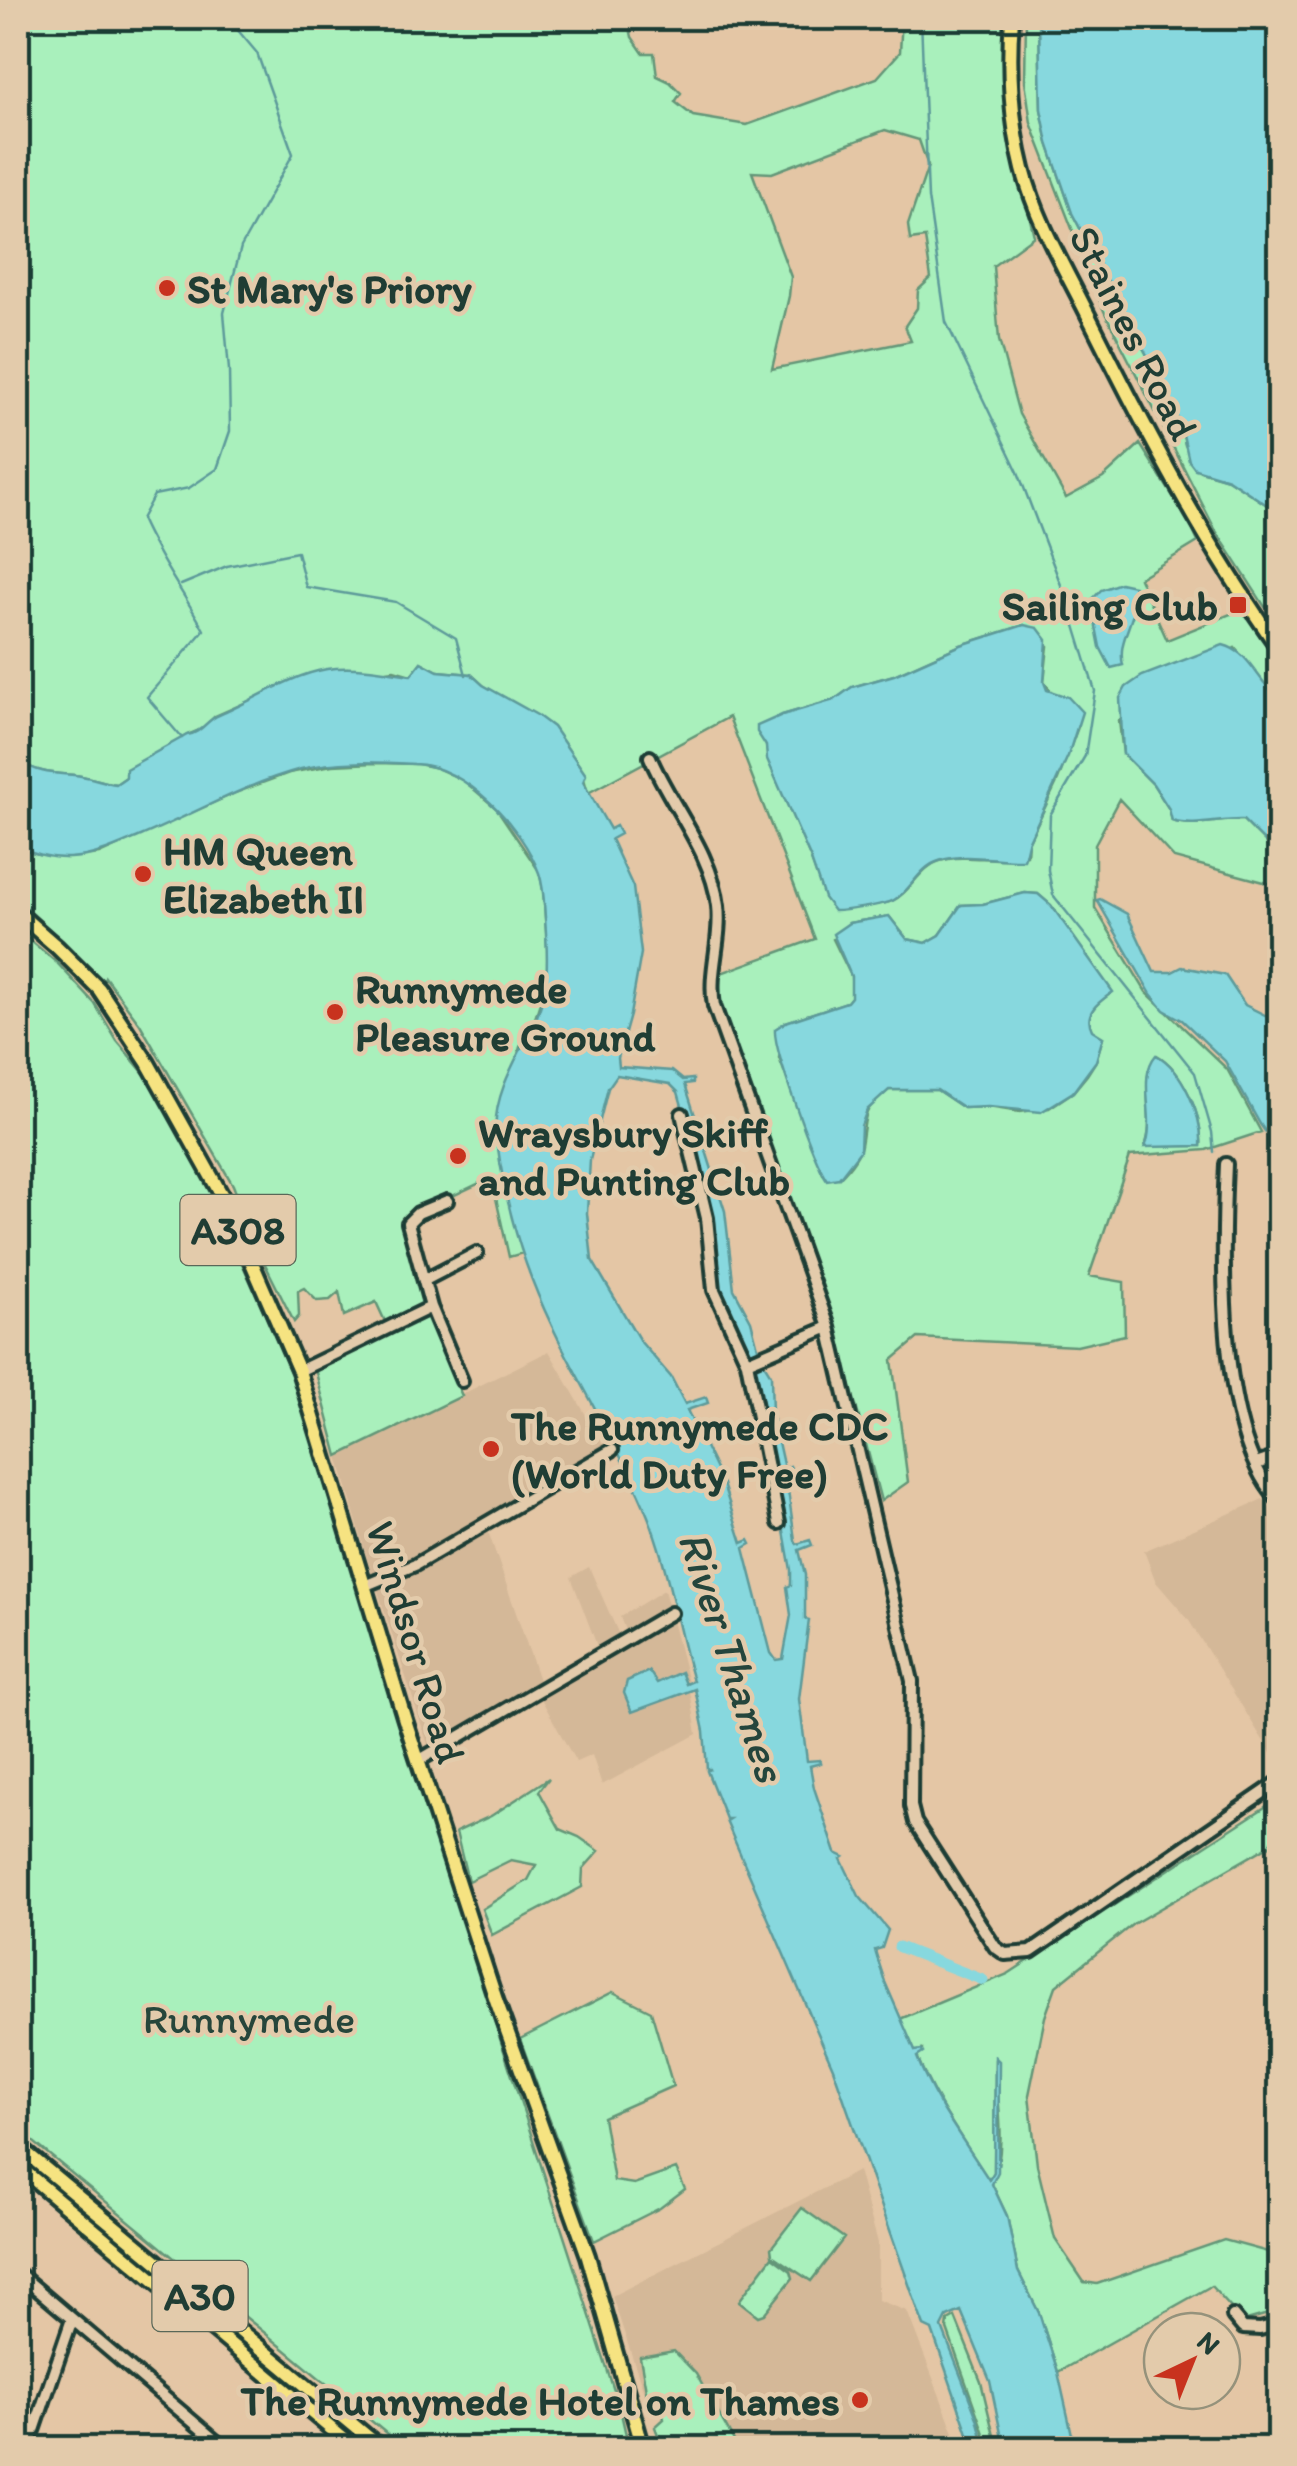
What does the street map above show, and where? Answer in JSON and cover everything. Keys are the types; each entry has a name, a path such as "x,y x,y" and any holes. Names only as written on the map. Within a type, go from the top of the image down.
{"main road":[{"name":"Staines Road","path":"1012,18 1015,112 1023,169 1046,233 1146,434 1208,543 1280,650"},
{"name":"Windsor Road","path":"18,914 98,989 148,1064 226,1203 300,1371 418,1761 496,2000 588,2256 643,2448"},
{"name":"A30","path":"18,2146 382,2448"},
{"name":"A30","path":"18,2166 354,2448"}],"street":[{"path":"650,756 696,845 718,901 720,930 710,984 714,1006 829,1327 912,1681 911,1806 915,1822 995,1948 1005,1954 1031,1952 1280,1781"},
{"path":"682,1114 707,1218 714,1290 748,1362 778,1524"},
{"path":"1226,1164 1222,1296 1244,1437 1280,1502"},
{"path":"448,1201 418,1213 408,1223 431,1307 462,1381"},
{"path":"424,1280 477,1253"},
{"path":"300,1371 431,1307"},
{"path":"748,1362 829,1327"},
{"path":"364,1586 415,1565 612,1450"},
{"path":"1256,1464 1280,1456"},
{"path":"418,1761 672,1613"},
{"path":"18,2273 224,2448"},
{"path":"28,2448 72,2320"},
{"path":"1242,2327 1260,2329 1280,2324"}],"shaded area":[{"path":"549,1351 609,1455 488,1531 540,1683 429,1748 338,1456"},
{"path":"1263,1499 1279,1516 1279,1766 1188,1619 1156,1582 1144,1551"},
{"path":"589,1567 620,1637 626,1633 620,1617 664,1590 690,1690 697,1734 602,1785 592,1755 576,1762 539,1695 602,1659 571,1577"},
{"path":"858,2171 878,2243 878,2300 907,2311 960,2448 662,2448 655,2427 664,2419 662,2409 649,2407 612,2296"}],"green space":[{"path":"18,18 628,18 632,37 643,53 654,53 657,76 681,93 675,102 693,116 747,125 877,78 900,52 902,18 1005,18 1008,125 1034,236 993,266 999,340 1019,414 1066,498 1103,478 1140,444 1198,542 1139,578 1167,640 1245,608 1279,654 1279,698 1235,648 1119,721 1123,754 1153,784 1172,821 1190,824 1243,820 1279,856 1279,886 1174,858 1119,799 1095,844 1095,908 1146,992 1227,1069 1261,1132 1206,1150 1130,1156 1089,1276 1124,1282 1125,1335 1077,1346 918,1338 892,1360 908,1482 881,1501 847,1372 710,977 815,939 729,717 588,793 581,768 552,727 471,674 438,671 421,662 411,675 394,670 347,668 313,673 215,716 202,729 187,735 116,784 45,772 18,761","holes":["885,130 919,140 928,166 908,225 910,240 925,238 931,278 918,290 917,308 905,326 911,341 772,369 791,277 752,172 772,173","1024,625 1048,646 1044,682 1078,727 1028,843 1027,855 940,861 927,868 898,897 883,904 854,909 825,898 768,759 766,746 782,715 834,700 853,687 894,675 961,645","1025,893 1038,894 1051,905 1112,992 1094,1008 1090,1018 1092,1031 1103,1037 1096,1061 1073,1092 1049,1108 1020,1112 964,1108 937,1090 889,1090 869,1109 860,1150 849,1167 839,1178 823,1174 779,1058 786,1022 847,1002 852,996 851,976 833,939 849,923 889,916 907,939 926,943 940,935 961,905 983,904","1157,1055 1182,1082 1198,1122 1201,1146 1145,1146 1151,1064"]},
{"path":"1026,18 1039,18 1041,109 1048,143 1072,213 1148,357 1170,409 1180,421 1185,445 1200,471 1228,479 1279,513 1279,600 1265,607 1216,531 1104,311 1031,123 1025,81"},
{"name":"Runnymede Pleasure Ground","path":"375,763 437,768 463,780 497,809 539,871 549,974 532,1028 520,1047 496,1133 505,1187 523,1253 509,1257 492,1180 404,1219 406,1243 430,1294 444,1341 442,1350 462,1396 338,1456 314,1365 388,1328 376,1302 344,1316 339,1292 330,1300 317,1301 304,1288 298,1291 299,1316 294,1322 256,1246 233,1185 140,1024 105,977 104,981 18,900 18,847 66,858 99,854 289,773"},
{"name":"Runnymede","path":"18,930 57,963 95,1004 117,1041 152,1083 194,1156 302,1401 412,1767 620,2409 629,2448 404,2448 18,2129"},
{"path":"549,1778 539,1791 560,1829 599,1851 583,1869 582,1887 492,1935 482,1909 528,1880 536,1865 511,1860 468,1881 456,1832 491,1816"},
{"path":"1279,1798 1279,1828 1270,1845 1133,1924 1056,1986 1045,2017 1029,2095 1037,2165 1055,2239 1084,2282 1097,2284 1224,2240 1279,2255 1279,2311 1243,2321 1242,2311 1234,2311 1211,2286 1167,2311 1142,2311 1142,2325 1058,2372 1039,2313 1018,2271 1007,2216 992,2184 1001,2139 995,2059 994,2172 989,2181 932,2089 917,2056 922,2050 915,2052 900,2019 1008,1974"},
{"path":"613,1992 651,2011 673,2086 603,2117 614,2181 634,2184 676,2169 685,2189 660,2208 594,2241 520,2039"},
{"path":"802,2208 844,2238 811,2281 772,2255 771,2248"},
{"path":"772,2257 791,2271 793,2278 764,2314 758,2316 739,2301"},
{"path":"955,2317 981,2382 997,2448 989,2448 947,2329 948,2321"},
{"path":"674,2351 696,2374 738,2448 663,2448 655,2427 664,2419 662,2409 649,2407 640,2357"}],"water":[{"path":"1039,18 1279,18 1279,513 1228,479 1195,469 1189,461 1180,421 1170,409 1148,357 1072,213 1048,143 1041,109"},
{"path":"1120,583 1134,586 1134,608 1123,645 1123,665 1111,668 1100,647 1091,601 1101,590"},
{"path":"1024,625 1038,628 1047,640 1047,690 1068,697 1082,712 1068,756 1024,860 949,858 926,868 894,900 834,911 824,898 757,726 834,700 852,687 894,675 961,645"},
{"path":"1223,645 1240,654 1279,698 1279,856 1243,820 1190,824 1172,821 1153,784 1123,754 1120,698 1126,687 1142,676"},
{"name":"River Thames","path":"421,662 438,671 471,674 553,727 586,775 583,782 610,829 616,826 620,834 611,839 633,887 641,953 619,1067 672,1071 683,1080 693,1079 693,1083 685,1084 725,1211 734,1289 771,1375 772,1415 784,1469 790,1466 792,1470 786,1476 795,1540 797,1544 810,1540 812,1545 799,1550 805,1575 805,1619 809,1620 799,1699 807,1761 821,1763 810,1766 814,1788 836,1853 844,1857 841,1859 859,1896 888,1930 876,1954 915,2051 923,2053 917,2057 924,2074 989,2180 994,2172 995,2057 999,2061 998,2172 992,2184 1007,2216 1018,2271 1039,2313 1058,2372 1075,2448 1004,2448 990,2381 961,2311 947,2317 942,2327 985,2448 972,2445 932,2330 924,2326 918,2310 833,2068 707,1771 711,1769 707,1769 695,1689 632,1712 624,1693 627,1681 649,1671 657,1683 681,1672 686,1684 693,1681 652,1526 630,1475 544,1309 505,1190 496,1134 498,1107 506,1079 538,1014 547,961 542,884 520,837 490,802 453,775 414,764 357,762 314,766 280,775 88,856 56,858 18,847 18,761 45,772 116,784 126,777 126,769 197,732 215,717 299,677 348,668 411,675","holes":["617,1075 670,1084 678,1092 715,1222 720,1291 753,1358 791,1570 791,1585 787,1587 791,1615 783,1659 776,1660 771,1653 744,1548 751,1544 749,1540 742,1543 723,1484 687,1410 708,1403 706,1397 685,1404 671,1377 640,1341 592,1260 587,1213 590,1160 608,1088"]},
{"path":"1025,893 1038,894 1051,905 1113,992 1094,1008 1090,1018 1092,1030 1103,1037 1096,1061 1073,1092 1041,1112 964,1108 937,1090 889,1090 867,1110 861,1126 860,1151 839,1178 827,1180 795,1105 775,1029 847,1002 851,997 851,976 833,934 849,923 889,916 907,939 926,943 940,935 961,905 983,904"},
{"path":"1097,900 1127,914 1154,972 1172,972 1182,967 1225,975 1245,1005 1279,1022 1279,1151 1225,1061 1182,1020 1164,1010 1151,994"},
{"path":"1156,1055 1174,1071 1189,1094 1201,1146 1145,1147 1149,1124 1148,1075"}],"waterway":[{"path":"213,18 236,28 250,18"},
{"path":"921,18 928,198 946,322 1018,472 1069,606 1095,691 1085,756 1050,815 1048,870 1053,895 1195,1073 1214,1152"},
{"path":"182,738 147,697 204,630 141,519 154,495 189,488 217,469 230,431 224,313 241,247 293,154 257,53 236,28"},
{"path":"181,585 227,566 297,552 306,587 396,602 456,638 466,675"},
{"path":"899,1947 983,1980"}],"place":[{"name":"St Mary's Priory","path":"167,288"},
{"name":"Sailing Club","path":"1238,605"},
{"name":"HM Queen Elizabeth II","path":"143,874"},
{"name":"Runnymede Pleasure Ground","path":"335,1012"},
{"name":"Wraysbury Skiff and Punting Club","path":"458,1156"},
{"name":"The Runnymede CDC (World Duty Free)","path":"491,1449"},
{"name":"The Runnymede Hotel on Thames","path":"860,2400"}]}
